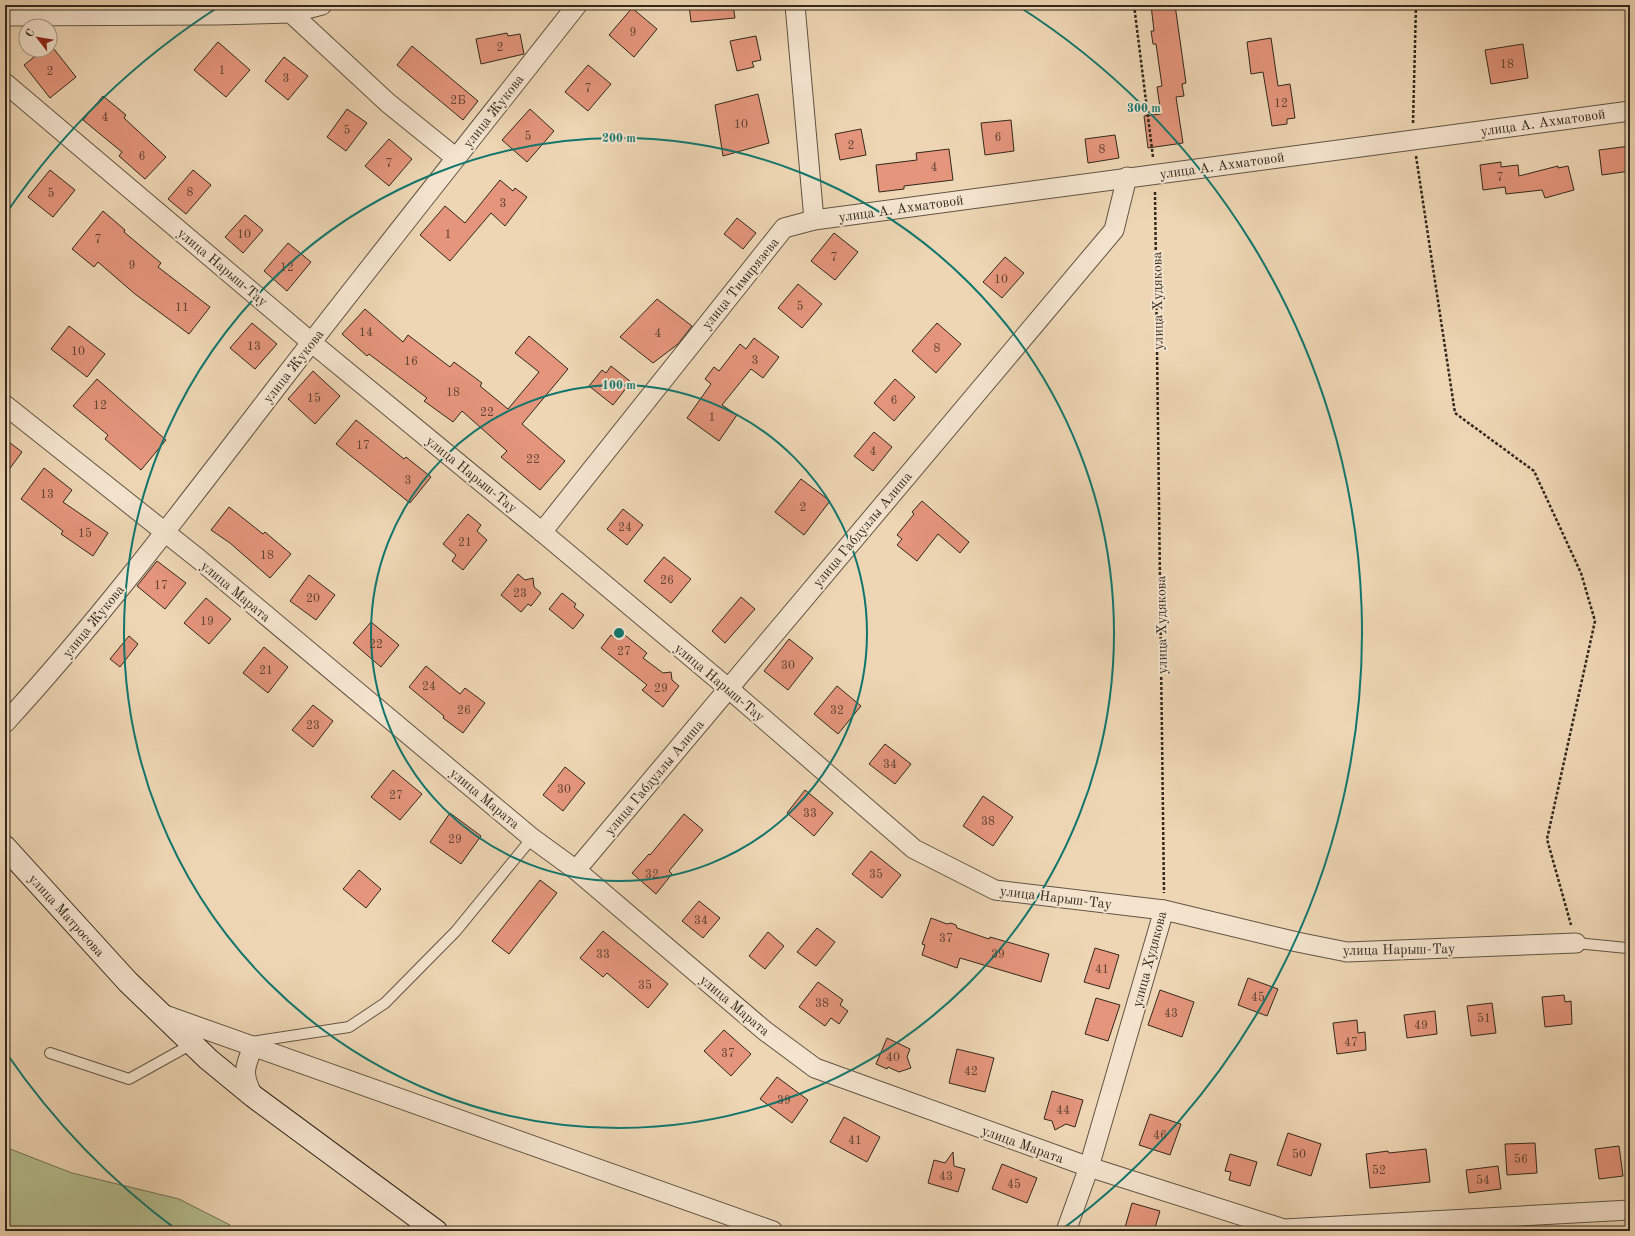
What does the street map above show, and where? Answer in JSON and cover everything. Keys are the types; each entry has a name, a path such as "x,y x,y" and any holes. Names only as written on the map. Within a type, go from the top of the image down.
{"main road":[{"name":"улица Матросова","path":"5,847 128,982 208,1059 253,1096 436,1231"}],"street":[{"path":"5,16 217,16 291,13 322,5"},
{"name":"улица Жукова","path":"5,723 47,678 164,532 311,342 577,5"},
{"path":"795,5 814,220"},
{"path":"291,13 388,103 456,158"},
{"name":"улица Нарыш-Тау","path":"5,82 311,342 542,532 728,688 914,849 994,890 1164,910 1297,942 1347,952 1576,943"},
{"name":"улица А. Ахматовой","path":"814,220 1126,177 1630,111"},
{"name":"улица Габдуллы Алиша","path":"576,870 1114,230 1126,177"},
{"name":"улица Тимирязева","path":"542,532 784,228 814,220"},
{"name":"улица Марата","path":"5,405 164,532 532,838 576,870 765,1031 815,1068 1089,1168 1284,1229 1630,1210"},
{"name":"улица Худякова","path":"1066,1231 1089,1168 1164,910"},
{"path":"161,1014 773,1231"},
{"path":"248,1045 246,1081 253,1096"}],"lane":[{"path":"248,1045 349,1027 384,1003 456,931 532,838"},
{"path":"1576,943 1627,948 1630,947"},
{"path":"50,1053 129,1080 192,1044"}],"path":[{"name":"улица Худякова","path":"1134,5 1155,174 1164,910"},
{"path":"1416,5 1413,139 1455,412 1534,471 1581,573 1595,621 1546,839 1576,943"}],"green space":[{"path":"5,1147 72,1173 179,1199 230,1225 227,1231 5,1231"}],"building":[{"path":"689,5 733,5 735,18 691,22"},
{"path":"1151,5 1175,5 1186,83 1182,84 1184,96 1176,97 1183,143 1148,148 1144,116 1161,114 1157,87 1162,86 1156,44 1153,44 1151,31 1154,31"},
{"path":"632,8 657,29 634,57 609,35"},
{"path":"507,33 508,36 520,34 524,54 481,64 476,39"},
{"path":"756,36 761,60 752,62 754,67 737,71 730,41"},
{"path":"1271,38 1278,86 1290,84 1295,118 1287,119 1287,124 1272,126 1263,72 1251,74 1247,42"},
{"path":"218,42 250,70 226,97 194,70"},
{"path":"1523,44 1528,78 1491,84 1485,50"},
{"path":"412,46 478,101 463,120 397,65"},
{"path":"58,54 76,77 50,98 24,65 33,58 58,58"},
{"path":"284,57 308,76 288,100 265,81"},
{"path":"588,65 611,84 588,111 565,92"},
{"path":"758,94 769,143 723,156 715,105"},
{"path":"103,96 126,115 124,118 166,157 145,179 119,156 122,152 83,120"},
{"path":"347,109 367,123 346,151 327,137"},
{"path":"530,109 554,131 527,162 502,140"},
{"path":"1011,120 1014,151 985,155 981,123"},
{"path":"861,129 866,155 840,160 835,134"},
{"path":"1115,135 1119,158 1088,163 1085,139"},
{"path":"389,139 412,159 389,186 365,166"},
{"path":"1630,146 1630,171 1602,175 1599,150"},
{"path":"949,149 953,180 904,186 904,189 879,192 876,165 917,160 916,153"},
{"path":"1501,162 1501,167 1518,165 1519,176 1558,166 1558,168 1568,166 1574,190 1545,198 1542,190 1506,194 1505,187 1483,190 1480,165"},
{"path":"50,170 75,190 53,217 28,197"},
{"path":"193,170 211,185 186,214 168,199"},
{"path":"500,180 513,191 515,188 527,197 505,226 491,213 450,261 420,235 445,206 465,223"},
{"path":"103,211 125,230 124,232 161,263 158,267 210,307 189,334 135,294 98,262 94,267 72,249"},
{"path":"245,215 263,230 243,253 225,237"},
{"path":"737,218 756,233 743,249 724,234"},
{"path":"834,233 858,252 835,280 811,261"},
{"path":"288,243 311,262 287,291 264,271"},
{"path":"1005,257 1024,273 1002,298 983,282"},
{"path":"798,284 822,304 802,328 778,308"},
{"path":"657,299 692,326 678,344 653,363 620,337"},
{"path":"365,309 403,342 408,335 450,367 454,362 482,383 480,386 508,409 539,372 515,353 529,336 568,369 522,424 565,461 540,490 501,457 507,451 462,411 453,422 424,401 427,398 369,354 367,356 342,334"},
{"path":"252,323 277,344 255,369 230,348"},
{"path":"937,323 961,344 936,373 912,351"},
{"path":"69,326 105,354 87,377 51,349"},
{"path":"754,338 779,357 763,378 751,369 722,405 737,415 719,441 687,418 711,384 705,379 714,367 719,371 740,344 746,349"},
{"path":"611,366 631,382 613,405 589,386 602,370 606,373"},
{"path":"313,371 340,396 315,424 288,399"},
{"path":"97,379 166,440 141,470 105,439 108,435 73,406"},
{"path":"895,379 915,397 894,421 874,403"},
{"path":"356,420 404,459 406,457 431,477 410,503 336,444"},
{"path":"874,432 892,447 873,471 854,456"},
{"path":"5,439 22,452 5,475"},
{"path":"44,468 72,490 63,502 108,533 93,556 61,534 63,531 21,499"},
{"path":"801,479 830,501 804,535 775,512"},
{"path":"922,501 969,542 960,553 938,534 917,561 897,545 902,539 897,535 914,514 912,512"},
{"path":"229,507 263,534 265,532 291,554 270,578 230,543 211,530"},
{"path":"623,509 643,525 627,545 607,529"},
{"path":"468,514 481,525 477,531 487,540 463,570 452,561 456,555 443,544"},
{"path":"664,557 691,579 671,603 644,581"},
{"path":"157,561 186,583 165,609 137,586"},
{"path":"518,574 525,580 533,578 534,587 541,593 531,606 528,604 521,612 501,595"},
{"path":"309,575 335,595 316,620 290,601"},
{"path":"562,593 576,604 574,607 584,615 573,629 549,609"},
{"path":"741,597 755,609 725,643 712,631"},
{"path":"206,598 231,619 209,644 184,623"},
{"path":"371,622 399,645 381,667 353,643"},
{"path":"621,632 647,653 643,658 663,673 671,672 672,680 679,686 663,707 642,690 647,685 601,648 611,635 616,639"},
{"path":"129,636 138,644 120,667 110,659"},
{"path":"789,639 813,658 788,690 764,671"},
{"path":"264,647 288,667 268,693 243,673"},
{"path":"426,666 460,694 465,688 485,703 463,733 443,718 444,716 409,687"},
{"path":"837,686 861,706 838,734 814,714"},
{"path":"313,705 333,721 313,747 292,730"},
{"path":"885,744 911,764 895,784 869,764"},
{"path":"565,767 585,783 563,811 543,795"},
{"path":"393,770 422,794 400,820 371,797"},
{"path":"805,790 833,813 814,836 787,813"},
{"path":"983,796 1013,817 993,846 963,826"},
{"path":"450,813 481,836 461,864 430,842"},
{"path":"684,814 703,830 669,871 672,874 656,894 632,873 649,854 650,855"},
{"path":"871,851 901,875 882,898 852,874"},
{"path":"359,870 381,889 366,908 343,889"},
{"path":"540,880 557,893 509,954 492,941"},
{"path":"699,901 720,918 703,938 682,921"},
{"path":"931,918 947,924 951,923 956,925 957,928 989,939 990,937 1049,954 1041,982 960,958 957,968 922,955 925,945 922,944"},
{"path":"817,928 835,942 816,966 797,952"},
{"path":"603,931 668,984 648,1008 607,973 603,977 580,958"},
{"path":"768,932 784,946 765,969 749,956"},
{"path":"1095,948 1119,955 1109,989 1084,982"},
{"path":"1248,978 1278,989 1267,1016 1238,1005"},
{"path":"818,982 843,1000 840,1005 848,1011 839,1024 831,1018 825,1026 799,1007"},
{"path":"1160,990 1194,1002 1182,1037 1148,1025"},
{"path":"1564,995 1565,1002 1571,1001 1572,1024 1545,1027 1542,997"},
{"path":"1096,998 1120,1005 1108,1041 1085,1034"},
{"path":"1492,1003 1496,1033 1471,1036 1467,1006"},
{"path":"1435,1011 1437,1034 1407,1038 1404,1015"},
{"path":"1357,1020 1358,1033 1365,1032 1366,1050 1337,1054 1333,1023"},
{"path":"724,1030 751,1054 731,1076 704,1051"},
{"path":"887,1038 910,1049 907,1057 911,1068 899,1072 876,1064"},
{"path":"957,1049 994,1058 985,1092 949,1083"},
{"path":"777,1077 808,1100 792,1123 760,1099"},
{"path":"1052,1091 1083,1100 1075,1127 1066,1124 1055,1130 1052,1121 1044,1119"},
{"path":"1150,1114 1181,1124 1170,1155 1139,1145"},
{"path":"844,1117 880,1137 867,1162 830,1142"},
{"path":"1288,1133 1321,1144 1311,1176 1277,1165"},
{"path":"1535,1143 1537,1173 1507,1175 1505,1144"},
{"path":"1619,1146 1623,1176 1599,1179 1595,1149"},
{"path":"1426,1149 1430,1182 1370,1188 1366,1154"},
{"path":"953,1152 954,1166 965,1169 958,1192 928,1183 934,1160 945,1163"},
{"path":"1230,1154 1257,1162 1250,1186 1229,1180 1231,1172 1225,1171"},
{"path":"1002,1164 1037,1178 1027,1203 992,1189"},
{"path":"1498,1166 1501,1189 1469,1193 1466,1170"},
{"path":"1132,1203 1160,1211 1154,1231 1124,1231"}]}
